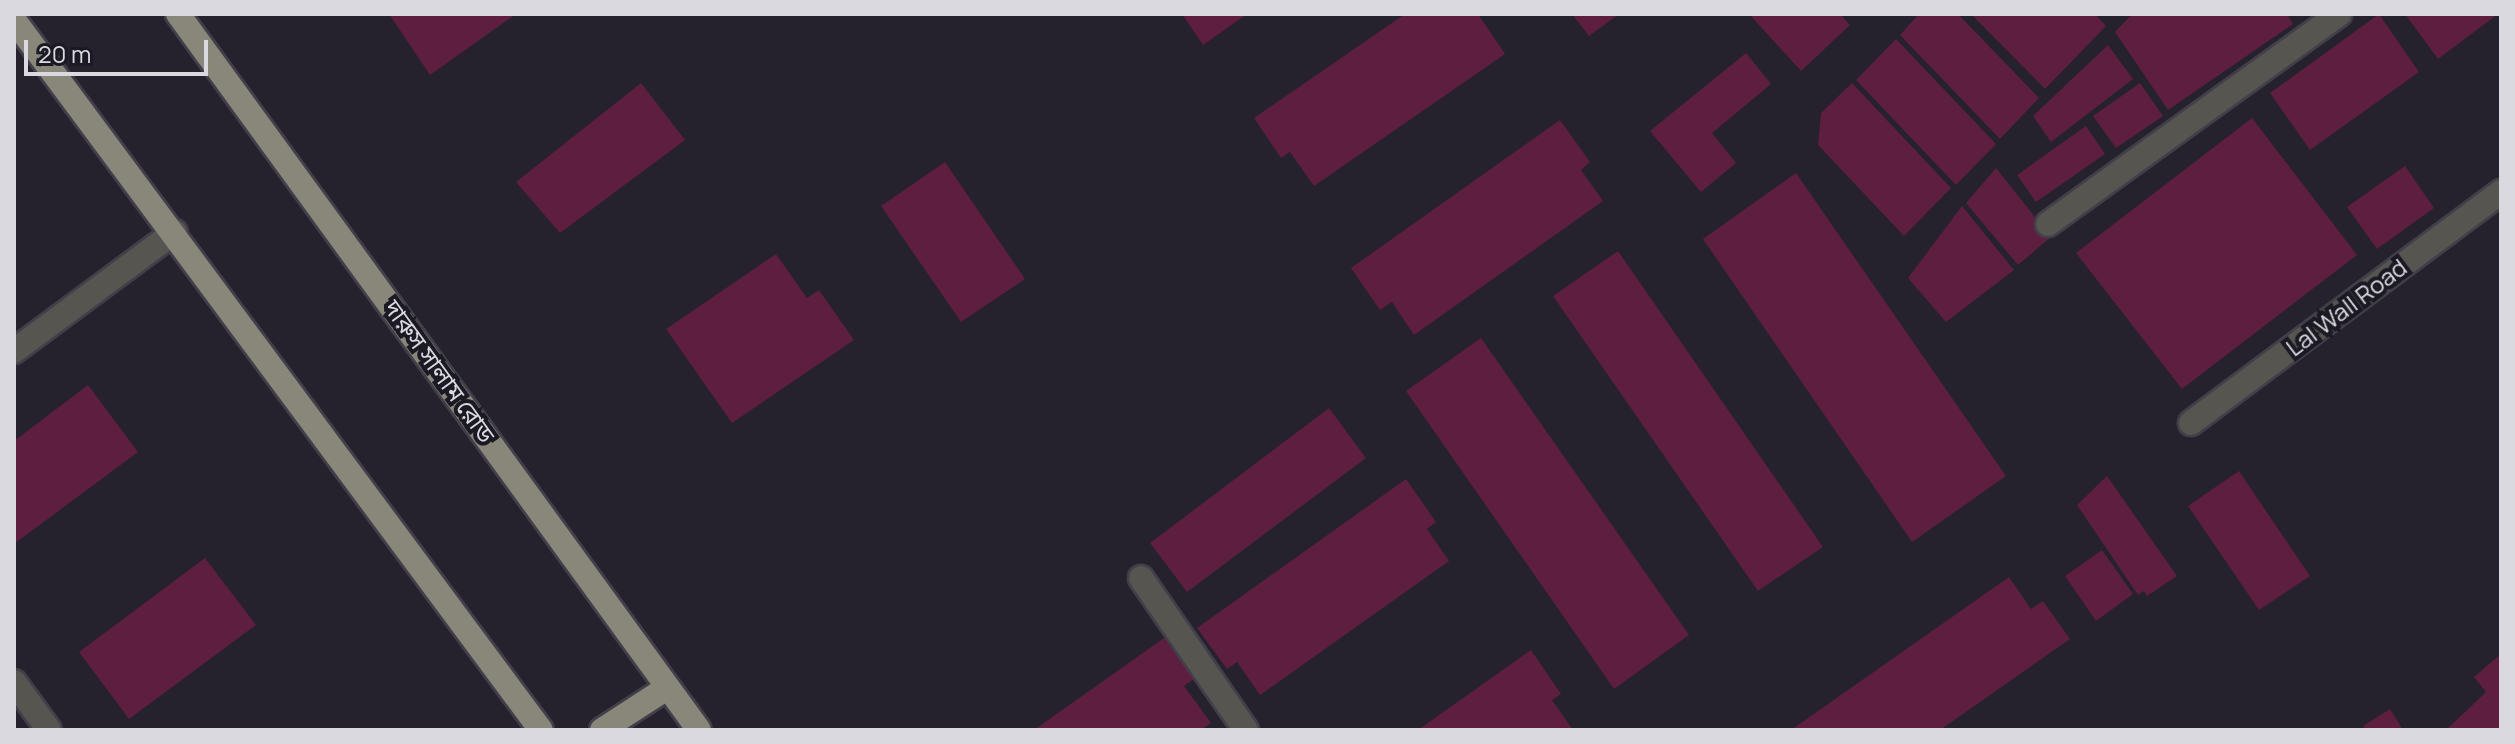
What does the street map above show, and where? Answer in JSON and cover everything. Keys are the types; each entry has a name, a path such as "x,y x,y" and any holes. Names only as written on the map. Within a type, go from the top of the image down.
{"main road":[{"name":"দারুস সালাম রোড","path":"178,14 699,730"},
{"path":"14,20 175,232 541,730"},
{"path":"602,730 667,688"}],"street":[{"path":"2048,224 2339,14"},
{"name":"Lal Wall Road","path":"2191,423 2501,192"},
{"path":"14,351 175,232"},
{"path":"1141,578 1246,730"},
{"path":"14,682 49,730"}],"building":[{"path":"389,14 516,14 430,75"},
{"path":"1182,14 1247,14 1203,45"},
{"path":"1405,14 1478,14 1505,54 1314,186 1290,152 1281,158 1254,118"},
{"path":"1572,14 1619,14 1589,36"},
{"path":"1749,14 1840,14 1850,25 1801,71"},
{"path":"1919,14 1958,14 2039,98 2000,139 1900,35"},
{"path":"1971,14 2095,14 2106,26 2045,89"},
{"path":"2132,14 2287,14 2293,24 2168,110 2115,32"},
{"path":"2379,14 2419,72 2310,150 2270,93"},
{"path":"2405,14 2498,14 2438,59"},
{"path":"1896,39 1996,144 1956,185 1856,80"},
{"path":"2108,45 2133,79 2051,142 2033,116"},
{"path":"1746,53 1771,84 1712,133 1736,163 1701,192 1650,131"},
{"path":"641,83 685,140 560,233 516,182"},
{"path":"1852,83 1951,188 1904,236 1818,145 1821,113"},
{"path":"2140,83 2163,116 2116,148 2093,116"},
{"path":"2252,118 2357,255 2182,389 2076,253"},
{"path":"1560,120 1590,162 1581,170 1603,201 1414,335 1392,302 1380,310 1351,268"},
{"path":"2086,126 2105,154 2036,202 2017,175"},
{"path":"945,162 1025,279 961,322 881,206"},
{"path":"2405,166 2434,208 2377,249 2347,207"},
{"path":"1996,168 2051,237 2018,265 1966,203"},
{"path":"1796,173 2006,476 1912,542 1703,239"},
{"path":"1962,206 2014,270 1946,322 1908,278"},
{"path":"1618,251 1823,547 1758,591 1553,296"},
{"path":"776,254 807,298 819,290 854,340 732,423 666,329"},
{"path":"1481,338 1689,635 1614,689 1406,391"},
{"path":"88,385 138,452 14,544 14,441"},
{"path":"1329,408 1366,458 1187,592 1150,543"},
{"path":"2239,471 2310,576 2259,610 2188,506"},
{"path":"2107,476 2177,576 2147,596 2144,591 2138,595 2077,505"},
{"path":"1406,479 1436,522 1427,529 1449,561 1260,695 1237,662 1227,669 1197,628"},
{"path":"2102,550 2133,594 2096,621 2065,576"},
{"path":"205,558 256,625 129,719 79,652"},
{"path":"2009,577 2031,609 2043,601 2070,639 1940,730 1791,730"},
{"path":"1164,638 1194,679 1184,686 1211,723 1201,730 1034,730"},
{"path":"1531,650 1561,694 1552,700 1573,730 1418,730"},
{"path":"2501,654 2501,730 2446,730 2486,692 2474,677"},
{"path":"2390,709 2403,730 2365,730 2363,726"}]}
